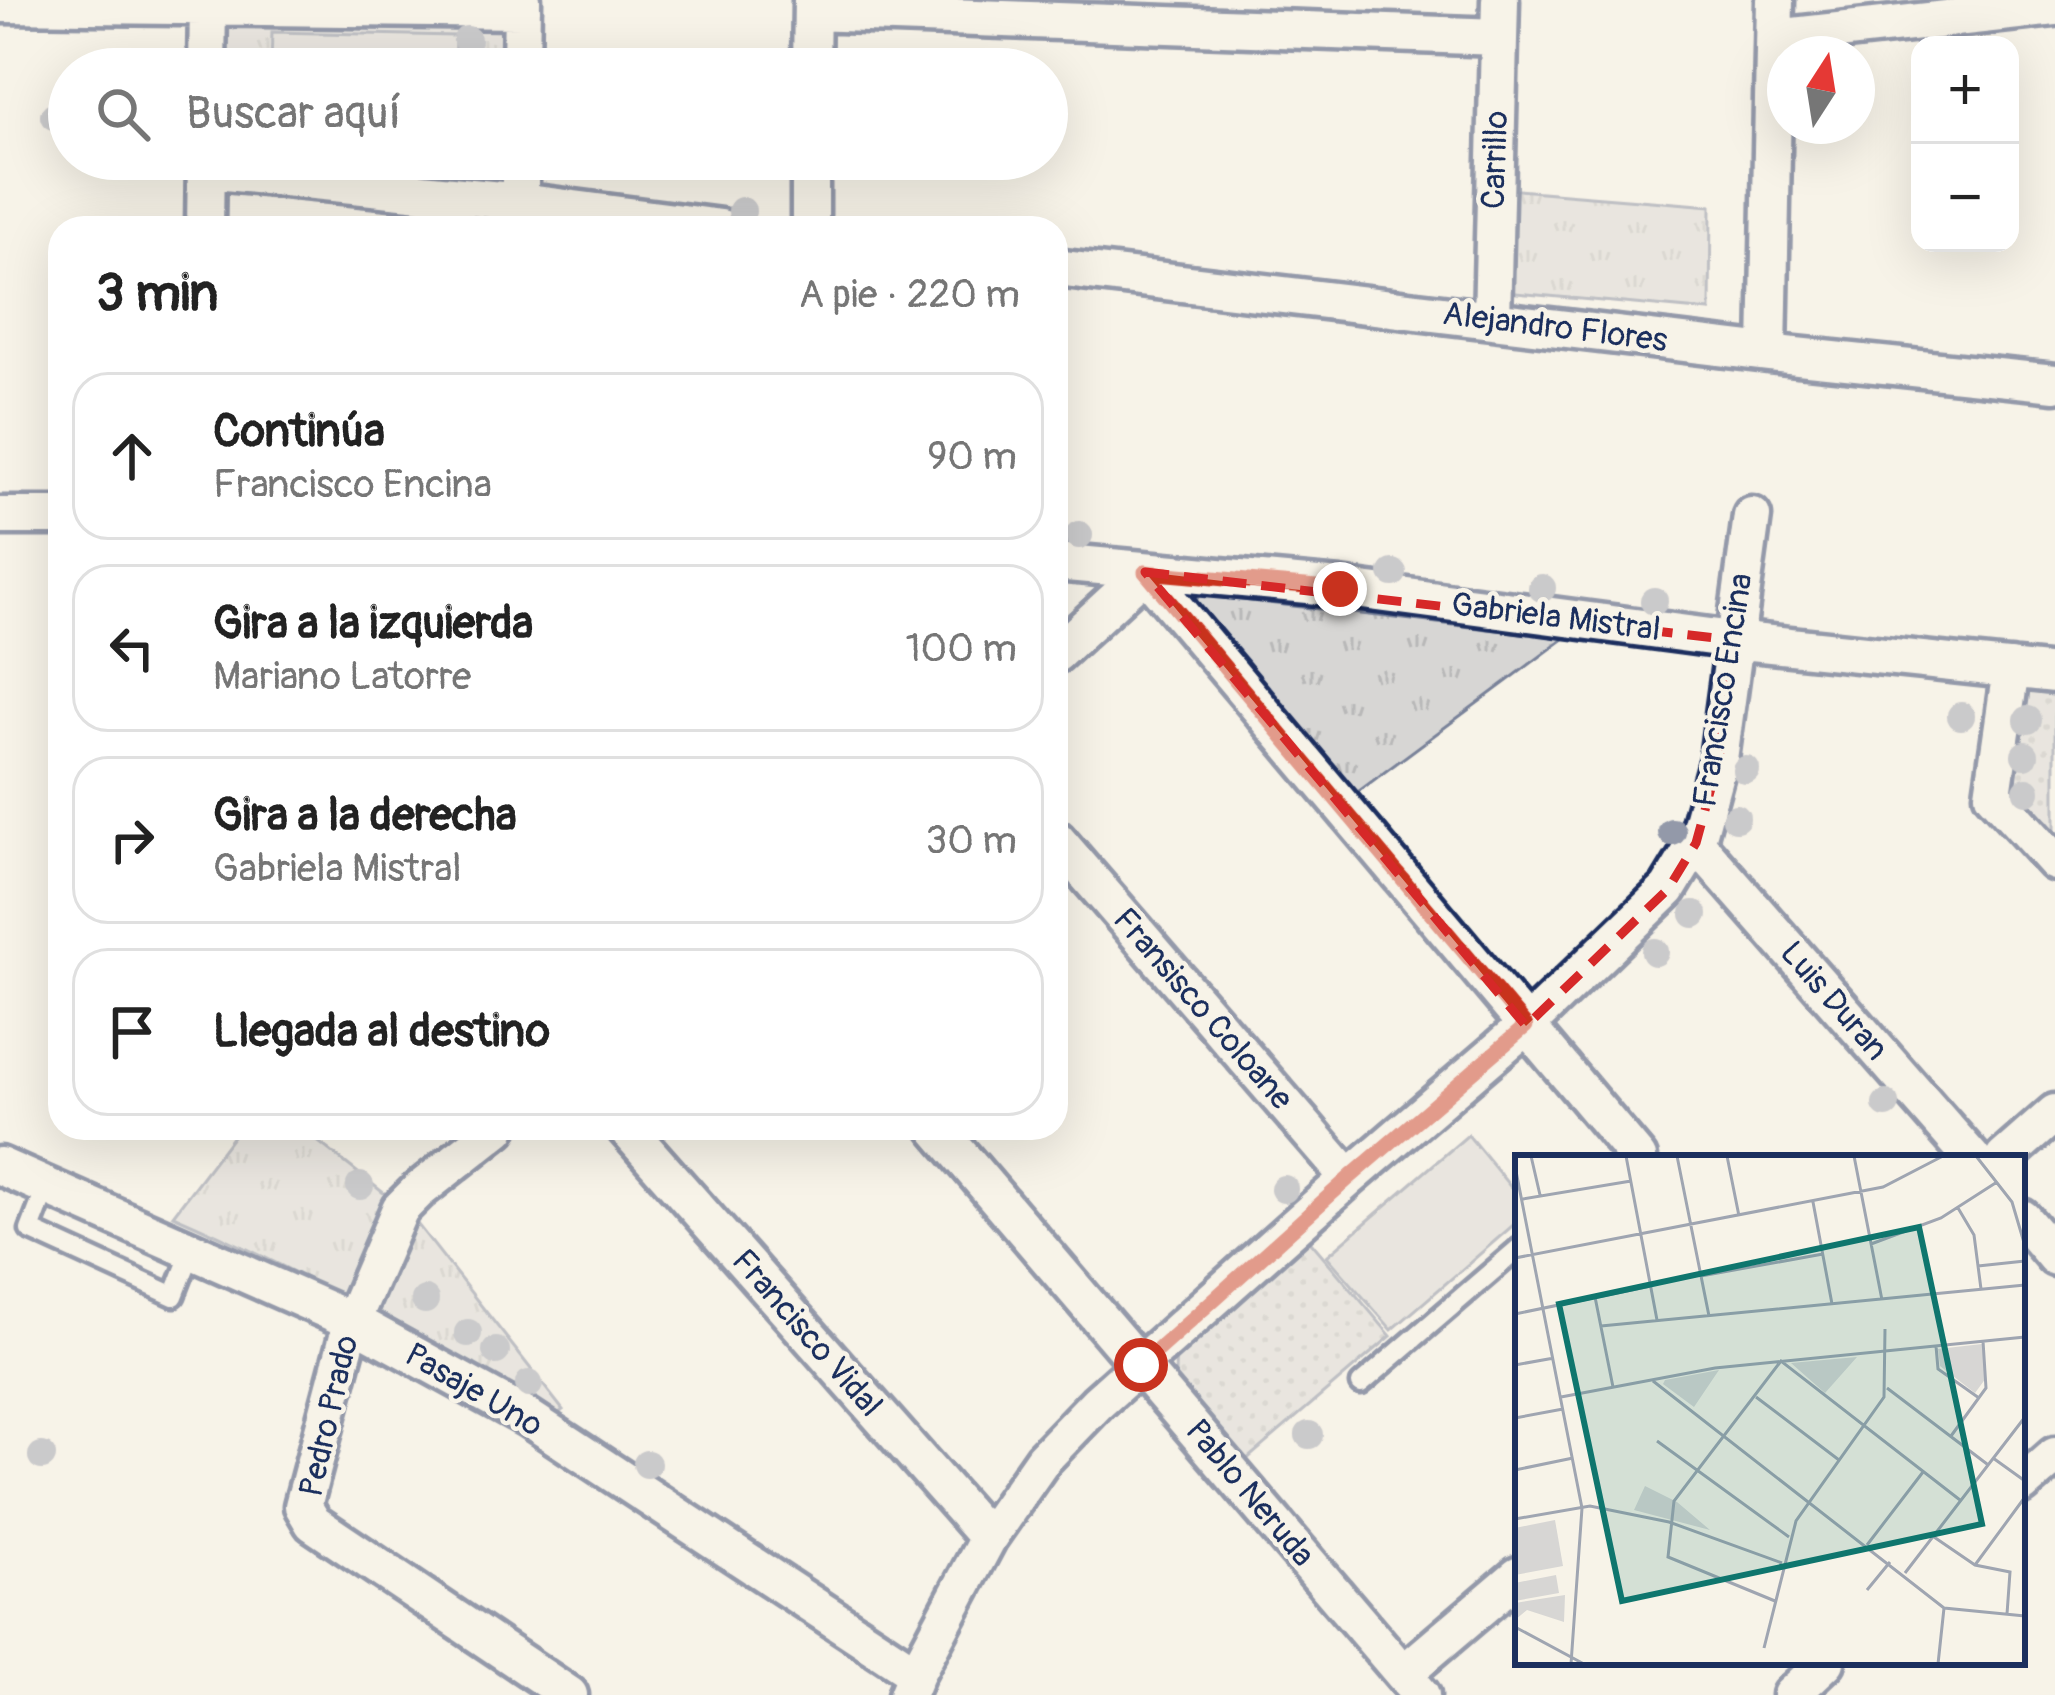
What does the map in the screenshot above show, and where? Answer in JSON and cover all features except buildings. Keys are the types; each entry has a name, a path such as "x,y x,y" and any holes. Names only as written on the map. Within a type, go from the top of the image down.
{"street":[{"name":"Carrillo","path":"1492,320 1500,0"},
{"path":"1775,0 1775,36"},
{"path":"0,4 522,5 521,48"},
{"path":"207,48 208,6"},
{"path":"811,48 812,6 1499,37"},
{"path":"1793,36 2055,7"},
{"path":"1768,353 1773,144"},
{"path":"205,216 206,180"},
{"path":"333,180 628,216"},
{"path":"520,180 520,202"},
{"path":"809,216 810,180"},
{"name":"Alejandro Flores","path":"1068,269 2055,383"},
{"path":"0,516 48,516"},
{"name":"Francisco Encina","path":"912,1684 988,1538 1043,1460 1096,1403 1526,1026 1668,889 1696,844 1719,759 1752,517"},
{"name":"Gabriela Mistral","path":"1068,563 1340,589 1733,640 2055,674"},
{"path":"1068,643 1145,572 1631,1155"},
{"path":"2011,669 1993,794 2055,862"},
{"name":"Luis Duran","path":"1696,844 1969,1155"},
{"name":"Fransisco Coloane","path":"1068,853 1349,1178"},
{"path":"2008,1155 2055,1113"},
{"name":"Pedro Prado","path":"483,1140 400,1209 352,1321 303,1506 313,1523 569,1695"},
{"name":"Francisco Vidal","path":"637,1140 988,1538"},
{"name":"Pablo Neruda","path":"947,1140 1412,1684"},
{"name":"Pasaje Uno","path":"0,1166 352,1321 527,1417 912,1684"},
{"path":"2025,1221 2055,1257"},
{"path":"2025,1482 2055,1456"},
{"path":"1412,1684 1515,1579"},
{"path":"1791,1695 1823,1665"}],"lane":[{"path":"47,1186 30,1230 174,1296 192,1250"},
{"path":"1361,1384 1515,1253"}],"highlighted area":[{"path":"1145,572 1733,640 1719,759 1696,843 1668,889 1526,1026"}],"green space":[{"path":"225,18 510,21 509,48 225,48"},
{"path":"272,32 455,36 455,48 272,48"},
{"path":"1506,189 1711,206 1710,311 1505,292"},
{"path":"1199,595 1565,638 1351,797 1190,612"},
{"path":"2019,685 2055,689 2055,838 2010,783"},
{"path":"1468,1135 1515,1192 1515,1224 1392,1330 1327,1256"},
{"path":"230,1140 316,1140 414,1220 563,1410 555,1416 319,1285 173,1215"},
{"path":"1306,1236 1391,1336 1246,1460 1175,1374 1176,1345"}],"route":[{"path":"1141,1365 1526,1026 1145,572 1340,589"}]}
